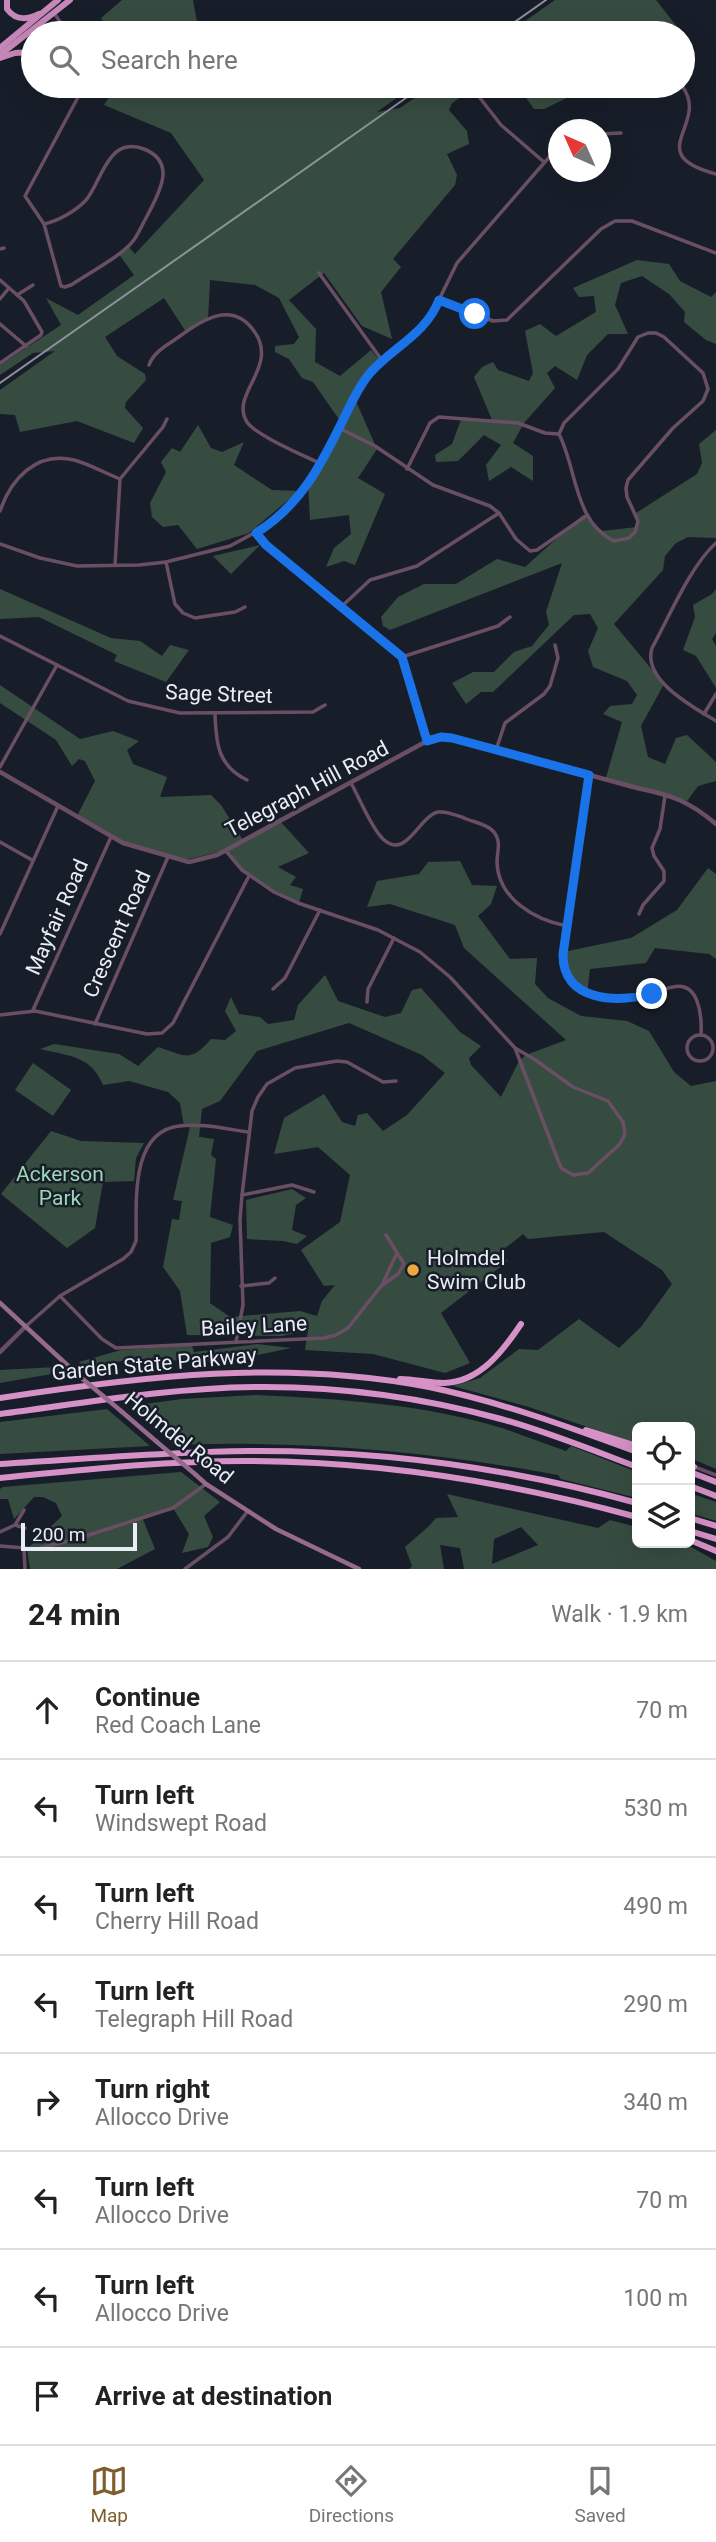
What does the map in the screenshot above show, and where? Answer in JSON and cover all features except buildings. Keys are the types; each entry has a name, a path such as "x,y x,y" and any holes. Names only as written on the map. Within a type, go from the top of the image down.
{"highway":[{"path":"7,0 7,9 15,17 27,18 70,0"},
{"path":"37,21 58,0"},
{"path":"35,21 49,10"},
{"path":"0,48 21,32"},
{"path":"0,56 21,36"},
{"path":"0,56 21,52"},
{"path":"386,1380 408,1379 443,1383 464,1379 489,1364 521,1324"},
{"name":"Garden State Parkway","path":"0,1400 117,1381 223,1372 294,1372 386,1380 483,1400 564,1425 632,1450"},
{"name":"Garden State Parkway","path":"0,1414 196,1389 328,1389 401,1397 473,1412 543,1432 632,1465"},
{"path":"564,1425 632,1444"},
{"path":"0,1464 236,1451 361,1455 506,1473 632,1502"},
{"path":"0,1478 184,1463 312,1463 396,1470 458,1479 632,1516"},
{"path":"695,1470 716,1482"},
{"path":"695,1488 716,1496"},
{"path":"695,1520 716,1526"},
{"path":"695,1533 716,1539"},
{"path":"695,1542 716,1551"}],"main road":[{"name":"Holmdel Road","path":"0,1303 78,1375 206,1484 247,1512 298,1541 359,1569"}],"street":[{"path":"45,0 58,21"},
{"path":"44,224 59,219 85,201 110,157 125,148 143,149 158,160 163,176 160,191 132,243 71,285 62,287 44,224 26,194 78,98"},
{"path":"480,98 502,125 544,162"},
{"path":"689,98 690,105 679,142 680,153 688,163 716,174"},
{"path":"611,133 621,133"},
{"path":"0,544 40,558 77,566 115,565 166,562 230,546 256,533 292,505 309,484 360,388 381,360 423,328 457,263 548,157"},
{"path":"439,300 492,321 507,320 601,229 621,220 635,222 716,253"},
{"path":"319,273 381,360"},
{"path":"0,280 26,304 42,332 0,363"},
{"path":"17,295 33,285"},
{"path":"0,299 9,288"},
{"path":"149,365 154,355 205,319 223,315 244,321 258,337 262,356 243,403 246,421 256,431 321,464"},
{"path":"0,324 26,346"},
{"path":"656,333 664,337 702,373 708,389 703,401 673,428 628,480 626,492 638,521 632,535 626,540 614,541 586,516 566,448 559,434 564,423 618,369 635,341 645,334 656,333"},
{"path":"407,469 430,423 437,417 518,423 548,434 559,434"},
{"path":"115,565 120,479 167,419"},
{"path":"339,428 374,446 433,485 484,503 499,513 516,539 533,552 586,516"},
{"path":"0,512 5,495 18,476 35,464 55,458 73,460 120,479"},
{"path":"341,607 370,580 417,566 499,513"},
{"path":"256,533 266,545 402,657 427,741"},
{"path":"716,543 703,556 650,655 651,663 665,686 716,721"},
{"path":"166,562 175,604 183,613 195,618 235,612 245,607"},
{"path":"402,657 498,626 510,617"},
{"name":"Sage Street","path":"0,636 128,701 180,713 313,712 325,705"},
{"path":"496,750 505,723 544,694 550,686 558,658 555,645"},
{"path":"0,770 57,665"},
{"path":"704,714 716,694"},
{"path":"215,714 216,742 220,755 235,774 247,780"},
{"name":"Telegraph Hill Road","path":"0,770 111,836 168,857 195,862 226,851 427,741 445,737 665,793 690,804 716,824"},
{"path":"589,775 563,962 568,978 579,989 597,997 633,997 674,986 687,988 694,993 698,1001 701,1034"},
{"path":"351,782 379,835 389,843 398,844 408,840 426,818 440,812 490,828 498,837 498,871 509,894 537,917 567,926"},
{"path":"639,914 643,905 664,881 663,871 652,848 660,829 665,793"},
{"path":"0,934 58,806"},
{"name":"Mayfair Road","path":"33,1010 111,836"},
{"path":"0,842 33,861"},
{"path":"226,851 249,876 281,896 365,924 419,952 440,968 515,1048 573,1087 608,1101 623,1122 625,1130 622,1141 588,1172 573,1175 558,1164 515,1048"},
{"name":"Crescent Road","path":"94,1024 168,857"},
{"path":"0,1015 33,1010 152,1035 167,1030 249,876"},
{"path":"272,989 285,978 320,910"},
{"path":"0,913 7,917"},
{"path":"367,1002 368,989 394,937"},
{"path":"701,1034 710,1040 713,1049 708,1058 699,1061 690,1057 687,1046 692,1038 701,1034"},
{"path":"236,1342 243,1305 240,1220 242,1195 248,1132 258,1097 267,1084 295,1068 337,1061 347,1062 383,1082 396,1081"},
{"path":"0,1352 60,1296 131,1252 136,1241 141,1163 146,1148 156,1137 167,1129 180,1126 248,1132"},
{"path":"242,1195 292,1185 314,1192"},
{"path":"381,1286 397,1253 386,1235"},
{"name":"Bailey Lane","path":"60,1296 102,1339 116,1348 324,1338 348,1328 381,1286 403,1269 404,1264 397,1253"},
{"path":"242,1286 269,1283 275,1278"},
{"path":"695,1469 716,1475"},
{"path":"0,1546 24,1549 54,1545 173,1508 206,1484"},
{"path":"0,1532 15,1525 24,1510"},
{"path":"185,1569 228,1537 247,1512"},
{"path":"15,1525 25,1528"},
{"path":"24,1549 25,1569"}],"green space":[{"path":"122,0 193,0 197,21 103,21 101,18"},
{"path":"555,0 656,0 673,21 525,21"},
{"path":"108,98 396,98 377,112 400,108 415,98 460,98 452,103 449,110 467,131 469,144 447,154 457,175 455,185 393,259 401,267 381,292 392,339 362,326 324,273 289,300 316,329 315,362 340,376 371,350 381,362 355,399 377,449 358,478 385,494 355,565 344,561 326,567 334,548 351,534 349,515 310,520 308,483 343,425 313,382 302,378 289,359 275,352 275,346 294,344 299,337 279,298 255,285 210,280 208,319 186,332 164,298 105,337 117,356 145,374 146,380 126,402 125,408 143,428 134,443 77,421 20,432 15,415 0,414 0,390 55,351 33,353 0,375 0,365 61,325 46,298 78,315 134,275 118,253 128,246 135,254 204,180 171,133 104,105"},
{"path":"526,98 567,98 544,109 534,109"},
{"path":"637,260 669,264 680,281 711,297 716,292 716,344 706,340 684,322 685,312 669,294 642,276 621,283 615,305 628,334 608,334 587,355 577,380 555,366 547,373 555,388 524,423 513,443 533,456 533,481 511,467 489,481 486,465 501,445 484,435 458,461 436,462 435,455 452,444 462,417 492,420 474,377 482,367 493,362 498,370 529,381 533,373 525,331 540,324 556,336 596,312 594,296 579,297 573,288"},
{"path":"198,425 211,448 222,452 244,442 234,465 272,490 299,491 249,533 197,549 178,525 163,527 152,517 150,503 166,472 161,462 172,448 180,452"},
{"path":"716,430 716,538 688,537 676,543 665,556 663,570 614,624 664,684 641,726 648,757 665,764 676,738 687,735 716,762 716,781 698,786 687,801 605,781 622,722 603,714 610,706 632,704 637,695 627,681 593,667 588,651 598,628 590,614 574,615 493,692 481,692 466,704 452,683 473,672 494,672 514,652 532,646 549,625 546,612 562,563 390,630 383,626 381,617 398,597 424,584 456,584 497,559 525,567 583,515 602,531 637,527 636,513 697,474 702,463 699,444"},
{"path":"260,545 231,574 213,556"},
{"path":"0,589 111,638 140,641 162,656 170,645 189,650 166,682 114,661 117,655 39,617 0,619"},
{"path":"716,589 716,633 712,639 716,646 716,688 696,656 683,650 695,617 693,605"},
{"path":"0,685 80,739 113,731 139,741 127,750 133,764 167,777 160,797 211,795 221,805 243,840 279,820 309,853 278,867 296,877 290,885 303,889 299,903 258,883 223,851 180,861 116,839 77,816 95,781 85,761 79,759 72,766 56,740 0,703"},
{"path":"460,861 472,885 497,886 491,904 478,916 510,959 537,958 535,984 548,998 581,1016 627,1021 649,1031 674,1072 691,1086 716,1081 716,1469 695,1460 695,1422 632,1422 632,1442 529,1407 453,1386 480,1378 519,1349 538,1350 579,1319 619,1348 641,1327 672,1284 662,1270 604,1232 528,1239 523,1234 499,1253 508,1261 441,1313 470,1363 445,1373 373,1354 305,1350 308,1330 282,1336 187,1335 180,1291 163,1267 172,1219 179,1220 182,1201 173,1200 190,1127 184,1126 180,1103 168,1092 129,1081 103,1085 92,1068 78,1058 40,1049 54,1044 119,1054 138,1066 158,1047 182,1055 192,1054 198,1052 211,1039 225,1040 236,1031 225,1011 231,997 239,1014 260,1017 268,1024 294,1020 298,1005 325,975 338,1001 385,1017 401,1013 412,990 421,988 460,1032 481,1046 469,1058 471,1065 501,1097 519,1061 526,1055 566,1040 464,948 455,925 390,904 367,907 377,881 419,874 428,862","holes":["349,1023 422,1055 445,1073 407,1115 383,1131 367,1113 358,1115 355,1126 342,1122 324,1094 284,1118 274,1154 318,1147 350,1175 340,1222 301,1250 324,1286 335,1285 322,1301 317,1316 300,1311 230,1317 210,1303 211,1243 230,1237 233,1225 210,1217 216,1159 211,1155 214,1139 199,1137 202,1109 220,1101 257,1051"]},
{"path":"708,868 716,874 716,959 709,954 655,948 646,963 590,969 587,994 566,976 563,952 631,938 677,910"},
{"path":"33,1063 71,1090 53,1116 15,1090"},
{"name":"Ackerson Park","path":"51,1131 81,1141 144,1143 136,1158 134,1181 103,1182 95,1228 67,1248 1,1194"},
{"path":"292,1189 306,1198 296,1205 292,1230 307,1236 297,1244 247,1239 246,1200"},
{"path":"257,1344 291,1348 224,1362 132,1359 85,1368 79,1362 121,1350 192,1345 194,1352"},
{"path":"57,1367 63,1372 0,1383 0,1370"},
{"path":"256,1395 351,1401 444,1414 505,1429 566,1451 571,1446 632,1470 632,1497 561,1479 558,1475 462,1459 320,1446 176,1445 130,1406 182,1399"},
{"path":"107,1409 150,1446 0,1454 0,1422"},
{"path":"181,1472 220,1502 204,1516 213,1537 208,1547 182,1553 189,1534 173,1508 142,1517 155,1549 117,1569 30,1569 27,1549 62,1516 56,1503 43,1497 34,1497 14,1519 8,1499 0,1499 0,1489 3,1487"},
{"path":"447,1494 598,1528 610,1520 632,1526 632,1548 693,1548 716,1561 716,1569 464,1569 460,1548 440,1545 444,1569 409,1569 412,1566 405,1547 436,1518 458,1517","holes":["521,1527 538,1545 492,1564 494,1539"]},
{"path":"695,1495 716,1502 716,1521 695,1515"}],"railway":[{"path":"516,21 546,0"},
{"path":"0,383 406,98"}],"place":[{"name":"Holmdel Swim Club","path":"413,1270"}],"route":[{"path":"475,314 439,300 423,328 382,359 367,377 315,475 301,495 285,512 256,533 266,545 402,657 427,741 441,737 452,738 589,775 563,954 565,970 574,986 593,996 633,997 652,994"}]}
